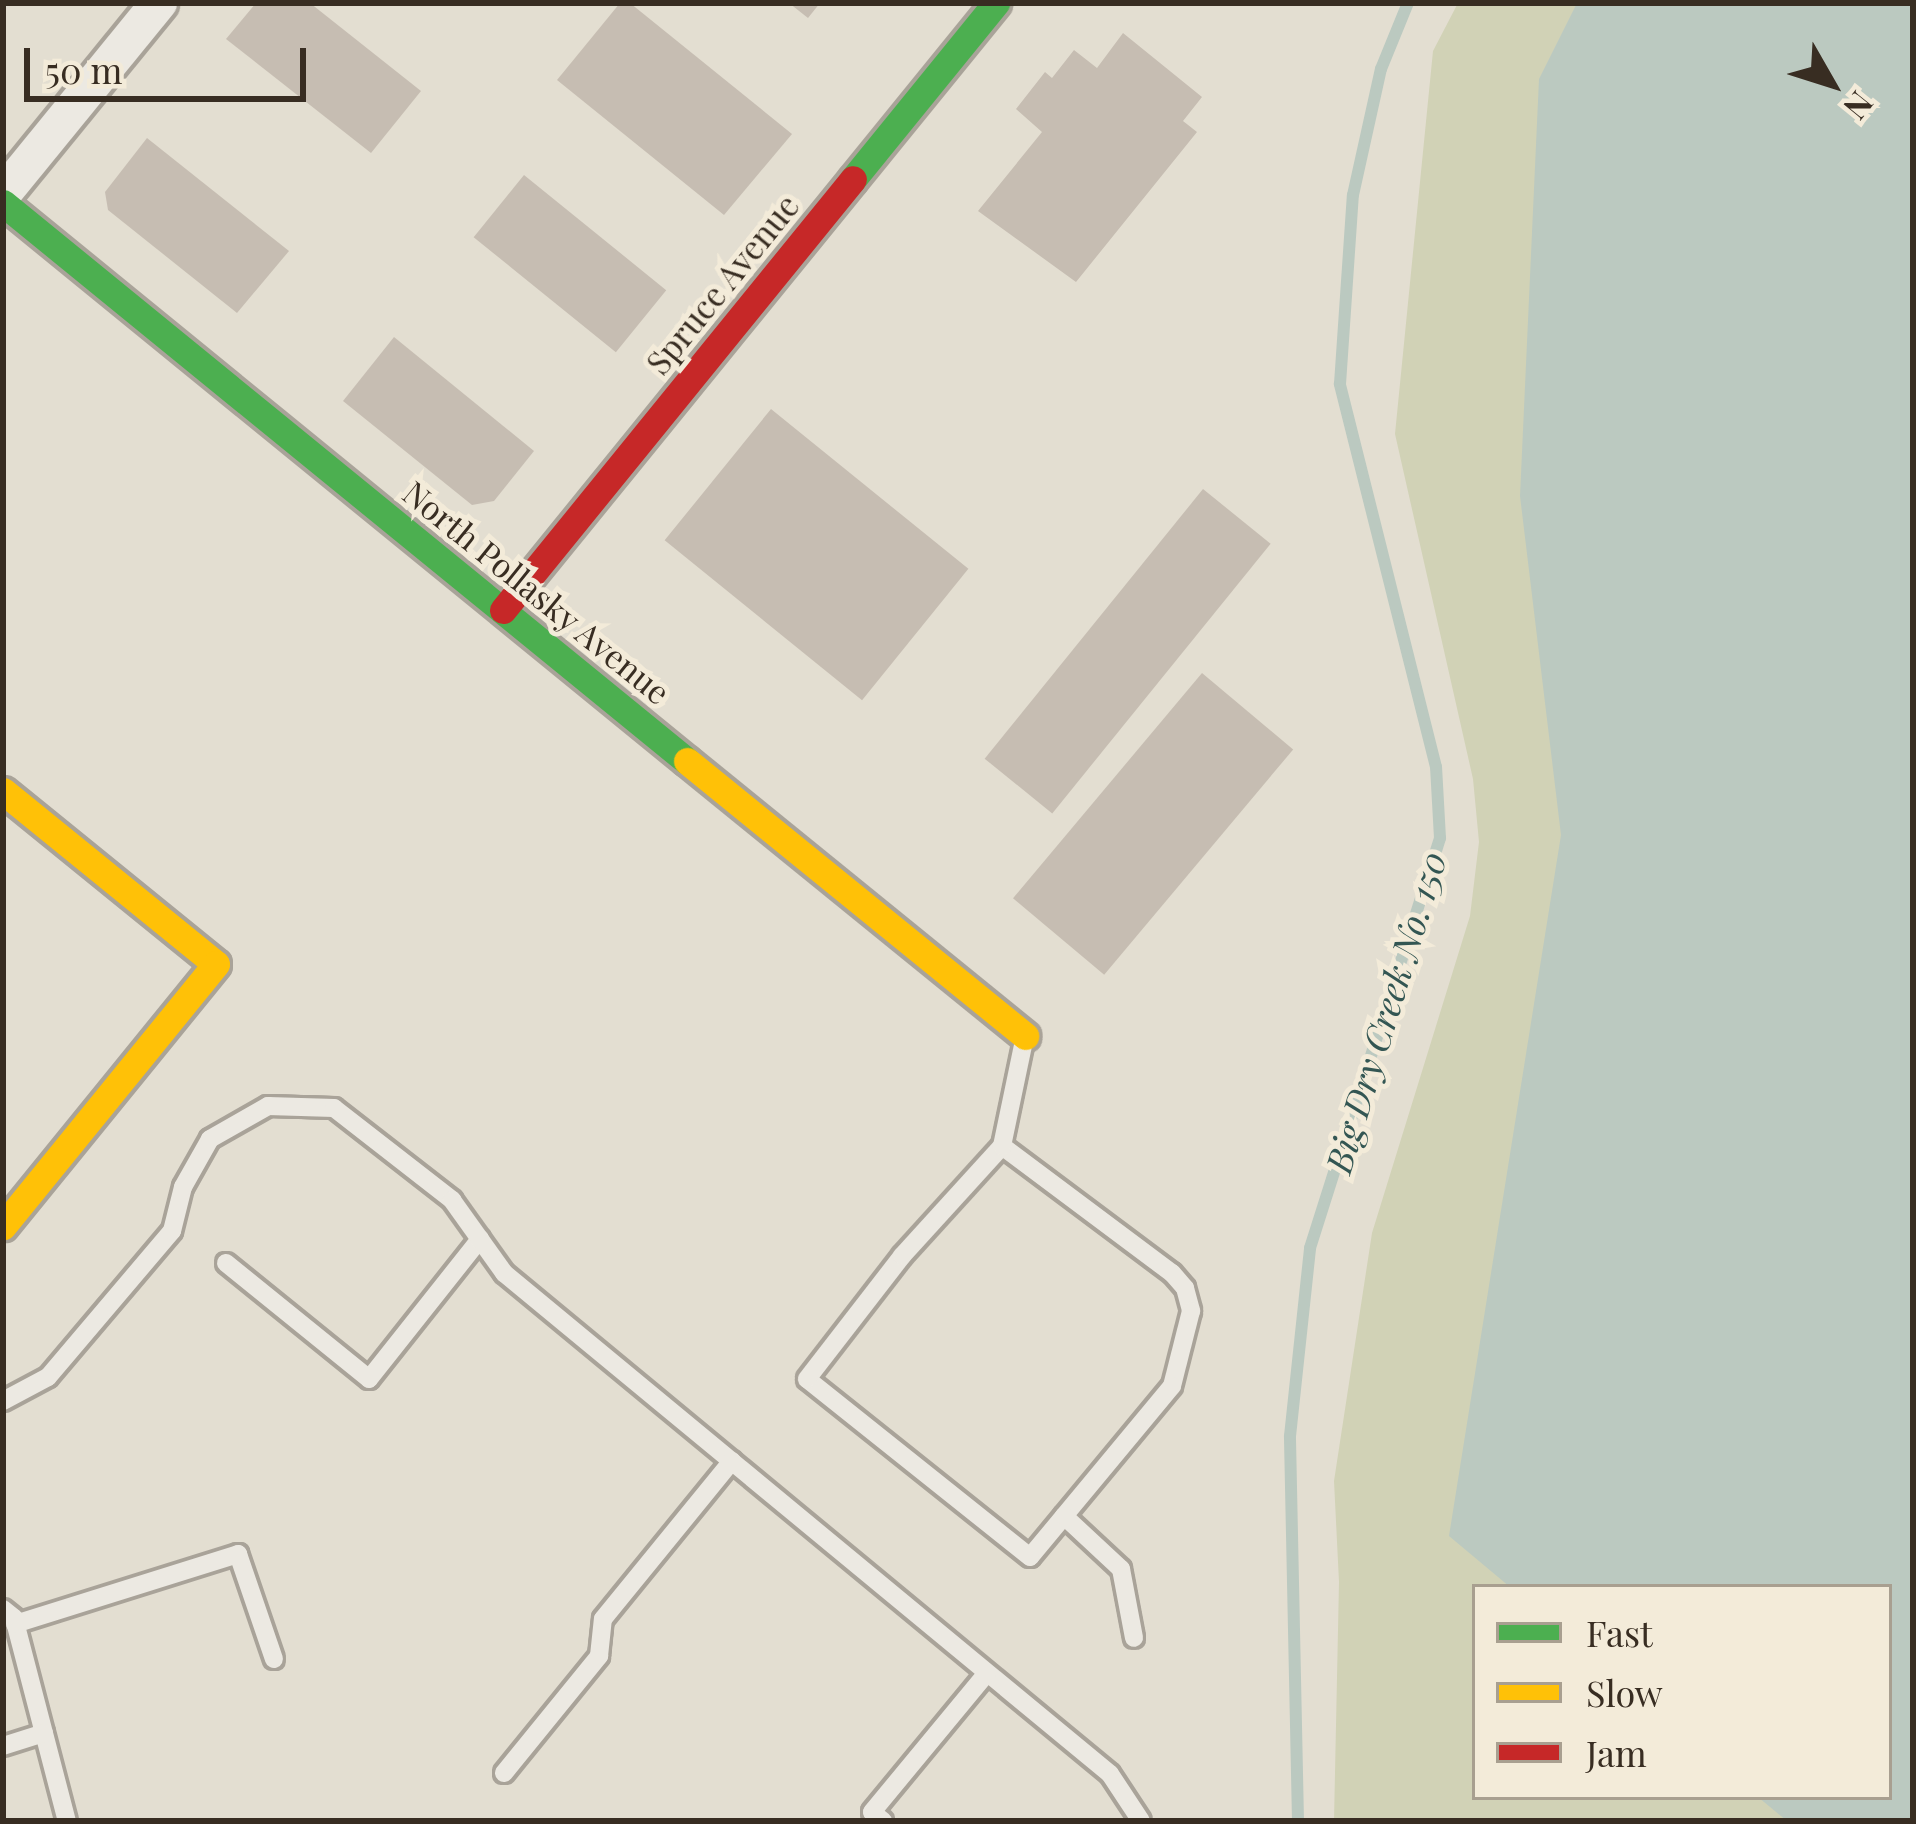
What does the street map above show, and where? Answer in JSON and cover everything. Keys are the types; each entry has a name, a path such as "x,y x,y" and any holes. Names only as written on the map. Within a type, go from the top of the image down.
{"street":[{"path":"3,198 159,3"},
{"name":"Spruce Avenue","path":"503,610 996,3"},
{"name":"North Pollasky Avenue","path":"3,198 1025,1036"},
{"path":"3,791 216,964 3,1226"}],"lane":[{"path":"1002,1145 1172,1274 1185,1288 1191,1311 1172,1386 1030,1557 808,1379 902,1256 1002,1145 1025,1036"},
{"path":"3,1401 48,1377 172,1231 183,1187 211,1139 268,1106 334,1108 452,1200 504,1273 1110,1774 1141,1821"},
{"path":"226,1263 369,1379 480,1239"},
{"path":"504,1773 598,1656 603,1619 731,1461"},
{"path":"1064,1516 1121,1570 1134,1638"},
{"path":"68,1821 9,1616 238,1554 274,1659"},
{"path":"883,1821 872,1813 987,1673"},
{"path":"3,1746 44,1733"}],"green space":[{"path":"1458,3 1913,3 1913,1821 1334,1821 1339,1582 1334,1481 1372,1233 1470,916 1479,842 1473,779 1395,434 1433,51"}],"shaded area":[{"path":"1577,3 1913,3 1913,1821 1787,1821 1762,1800 1892,1800 1892,1584 1506,1584 1449,1536 1561,835 1520,496 1539,79"}],"building":[{"path":"256,3 310,3 421,91 371,153 226,39"},
{"path":"620,3 630,3 792,134 724,215 557,80"},
{"path":"789,3 820,3 808,18"},
{"path":"1123,33 1202,97 1183,121 1197,132 1076,282 978,211 1042,132 1016,109 1045,72 1052,78 1074,50 1097,68"},
{"path":"147,138 289,251 237,313 108,210 105,192"},
{"path":"524,175 666,290 616,352 474,237"},
{"path":"394,337 534,451 494,501 472,505 343,401"},
{"path":"771,409 968,569 862,700 665,540"},
{"path":"1203,489 1271,544 1052,813 985,759"},
{"path":"1202,673 1293,749 1104,975 1013,898"}],"waterway":[{"name":"Big Dry Creek No. 150","path":"1298,1821 1290,1436 1310,1248 1440,838 1436,767 1340,384 1353,195 1381,69 1408,3"}],"traffic: fast":[{"path":"853,179 996,3"},
{"path":"3,203 687,761"}],"traffic: slow":[{"path":"687,761 1025,1036"},
{"path":"3,791 216,964 3,1226"}],"traffic: jam":[{"path":"503,610 853,179"}]}
